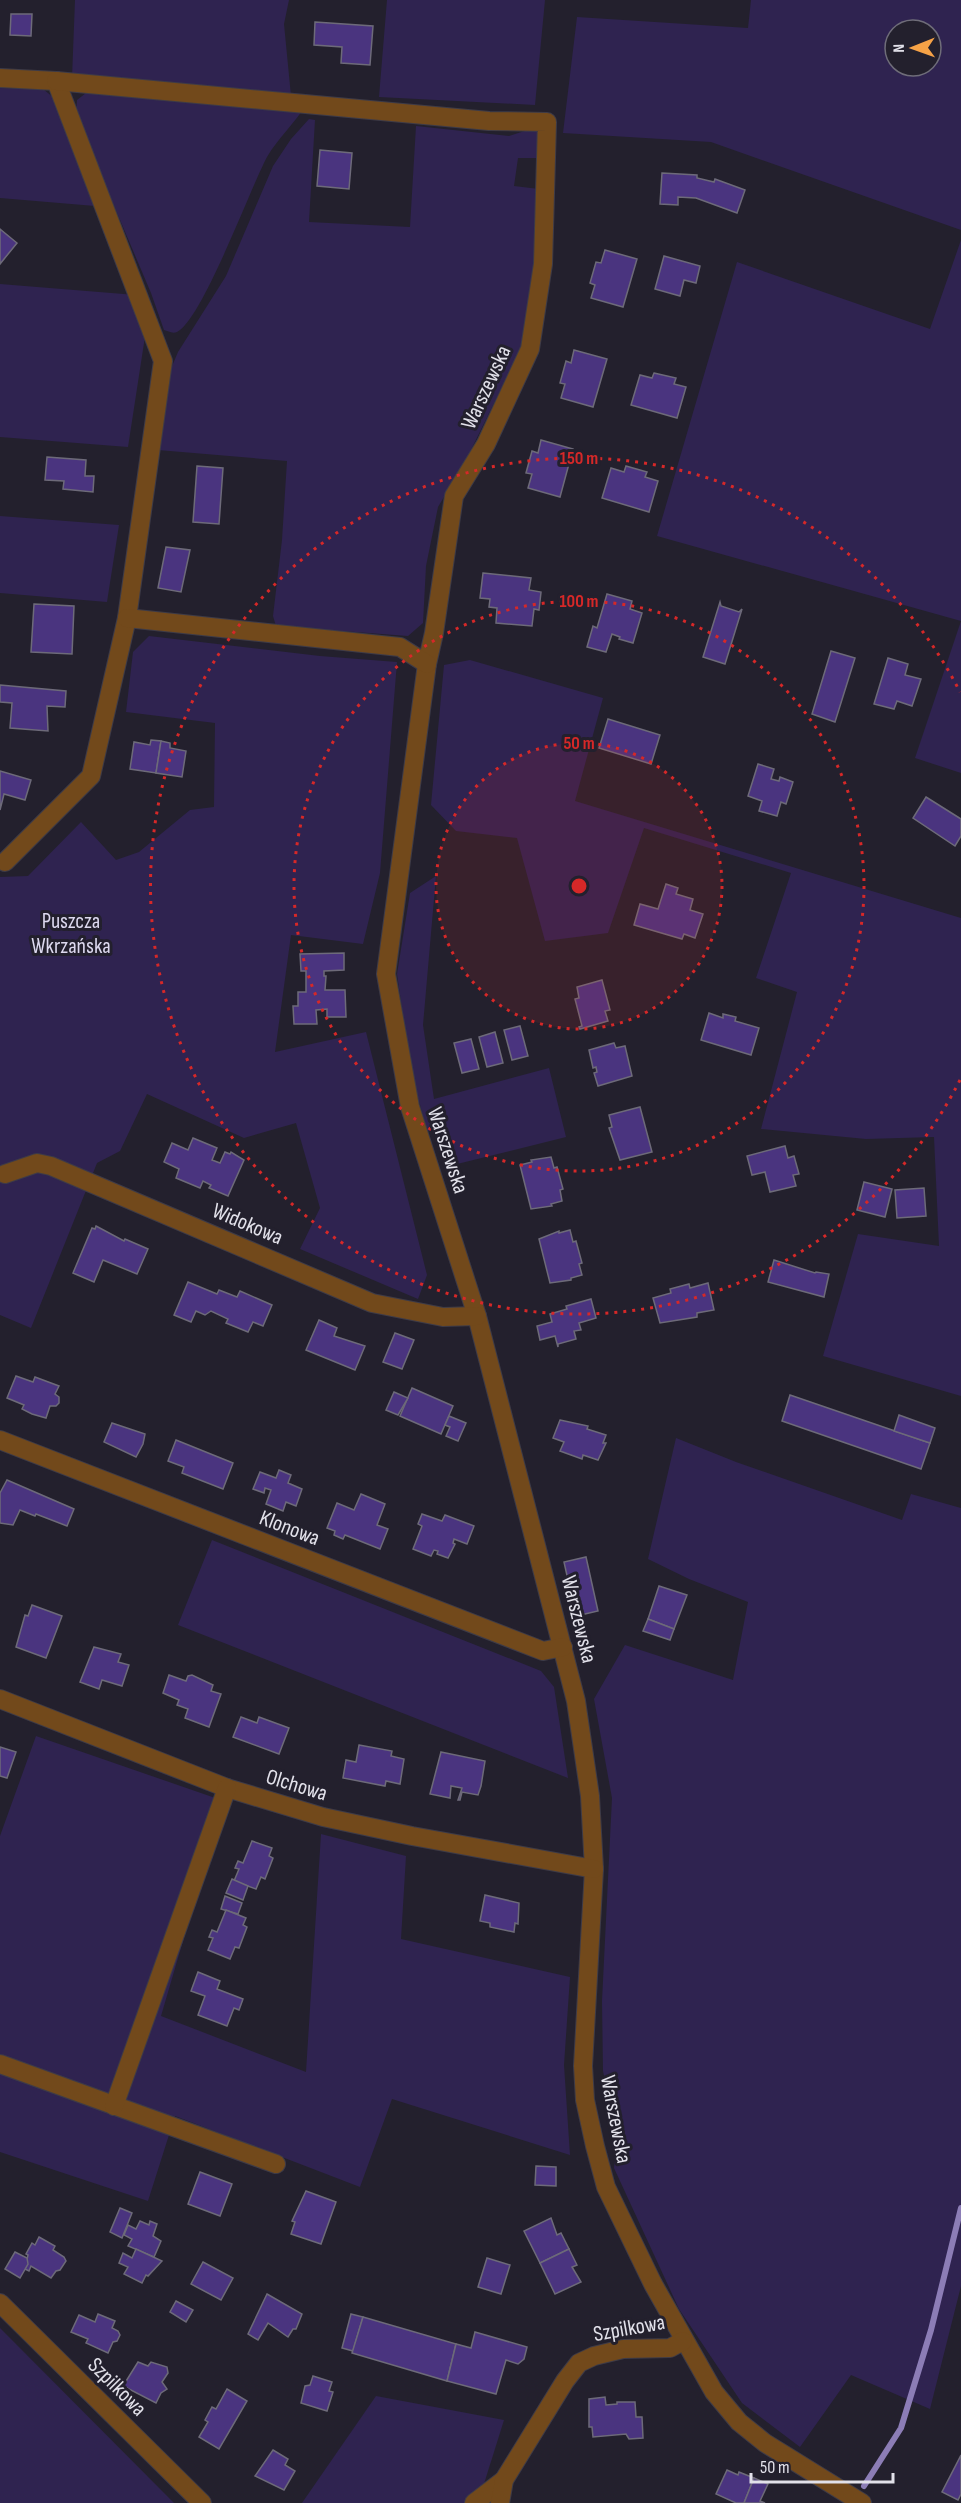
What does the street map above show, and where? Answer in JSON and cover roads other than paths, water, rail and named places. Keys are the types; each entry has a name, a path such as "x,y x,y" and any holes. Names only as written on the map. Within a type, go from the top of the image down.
{"street":[{"path":"0,78 56,81 163,361 127,618 91,776 5,862"},
{"name":"Warszewska","path":"56,81 489,121 547,122 543,264 530,349 486,444 454,496 434,633 427,664 386,974 410,1107 477,1316 563,1647 585,1755 594,1869 582,2066 585,2100 606,2187 683,2341 714,2392 739,2422 765,2443 862,2503"},
{"path":"127,618 400,647 427,664"},
{"name":"Widokowa","path":"5,1174 37,1163 51,1166 372,1303 443,1317 477,1316"},
{"name":"Klonowa","path":"0,1440 543,1651 563,1647"},
{"name":"Olchowa","path":"0,1699 227,1788 323,1817 412,1836 594,1869"},
{"path":"114,2106 227,1788"},
{"path":"0,2064 276,2164"},
{"name":"Szpilkowa","path":"0,2303 202,2503"},
{"name":"Szpilkowa","path":"474,2503 504,2480 564,2381 579,2363 594,2356 623,2349 670,2348 683,2341"},
{"name":"Szpilkowa","path":"500,2503 504,2480"}],"waterway":[{"path":"864,2486 901,2428 931,2330 961,2208"}],"park label":[{"name":"Puszcza Wkrzańska","path":"71,932"}]}
